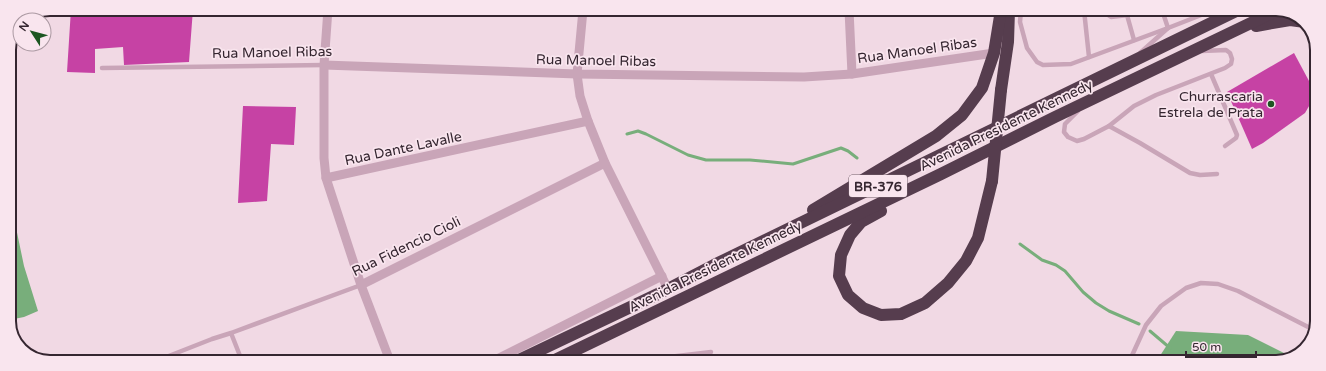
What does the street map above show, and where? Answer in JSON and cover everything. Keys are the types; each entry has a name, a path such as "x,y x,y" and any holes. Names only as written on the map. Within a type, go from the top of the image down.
{"highway":[{"path":"714,265 786,226 936,136 962,116 982,88 994,53 1000,16"},
{"path":"941,174 861,222 850,235 841,255 839,276 848,294 863,308 882,316 901,314 925,303 948,284 966,260 978,238 992,181 1008,42 1009,16"},
{"name":"Avenida Presidente Kennedy","path":"530,355 668,289 714,265 1226,16"},
{"name":"Avenida Presidente Kennedy","path":"566,355 941,174 1055,117 1266,16"},
{"path":"1243,28 1291,20"}],"street":[{"path":"328,16 324,65 324,158 326,178 361,285 388,355"},
{"path":"582,16 577,74 580,96 588,122 605,163 668,289"},
{"path":"849,16 852,74"},
{"name":"Rua Manoel Ribas","path":"324,65 577,74 804,77 852,74 994,53"},
{"name":"Rua Dante Lavalle","path":"326,178 588,122"},
{"name":"Rua Fidencio Cioli","path":"361,285 605,163"},
{"path":"505,355 662,276"}],"lane":[{"path":"1020,16 1020,22 1027,48 1037,62 1043,65 1071,64 1199,16"},
{"path":"1085,16 1089,57"},
{"path":"1127,16 1134,40"},
{"path":"1164,16 1168,28"},
{"path":"1128,63 1168,28"},
{"path":"1086,103 1065,124 1064,132 1068,137 1077,141 1109,126 1134,106 1156,95 1226,68 1232,59 1230,53 1226,50 1202,51 1185,55"},
{"name":"Rua Manoel Ribas","path":"102,68 196,68 324,65"},
{"path":"1211,74 1237,135 1236,138 1225,146"},
{"path":"1109,126 1190,173 1200,175 1217,174"},
{"path":"1132,355 1146,325 1160,306 1186,288 1201,283 1218,284 1238,291 1309,328"},
{"name":"Rua Fidencio Cioli","path":"171,355 361,285"},
{"path":"231,333 240,355"},
{"path":"686,355 711,352"}],"shaded area":[{"path":"16,228 24,266 38,311 16,319"},
{"path":"1176,331 1248,335 1285,354 1281,355 1161,355"}],"building":[{"path":"71,16 192,16 189,62 124,65 123,47 95,49 95,73 67,72"},
{"name":"Churrascaria Estrela de Prata","path":"1294,53 1310,83 1310,104 1305,113 1263,143 1252,149 1227,92"},
{"path":"243,106 296,107 294,145 271,144 267,201 238,203"}],"waterway":[{"path":"627,134 638,131 688,155 706,160 750,160 793,164 841,148 857,158"},
{"path":"1020,244 1042,260 1056,265 1065,271 1083,292 1096,303 1109,311 1139,324"},
{"path":"1150,331 1170,348"}],"place":[{"name":"Churrascaria Estrela de Prata","path":"1271,104"}]}
